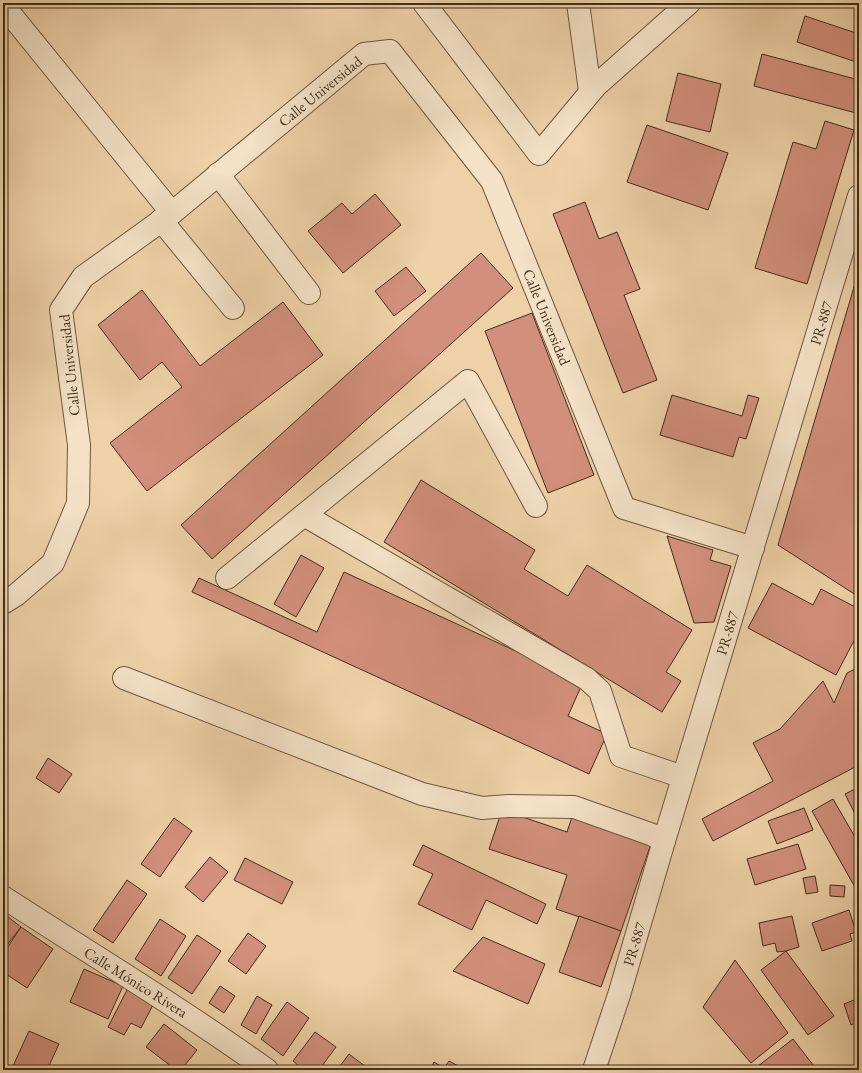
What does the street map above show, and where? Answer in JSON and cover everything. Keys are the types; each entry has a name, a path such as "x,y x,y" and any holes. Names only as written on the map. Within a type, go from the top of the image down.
{"street":[{"path":"424,3 539,154 594,88 689,3"},
{"path":"578,3 590,91 594,88"},
{"path":"3,5 166,216 233,308"},
{"name":"Calle Universidad","path":"3,603 16,595 53,563 78,503 79,445 61,310 83,277 166,216 364,54 390,51 492,181 624,508 753,548"},
{"path":"218,174 309,293"},
{"name":"PR-887","path":"594,1070 619,995 683,777 859,196"},
{"path":"227,578 468,381 536,506"},
{"path":"304,515 587,679 600,692 621,756 683,777"},
{"path":"124,678 422,794 482,808 508,806 574,807 653,835 664,841"},
{"name":"Calle Mónico Rivera","path":"3,898 143,988 207,1027 267,1070"}],"building":[{"path":"805,16 859,34 859,63 797,42"},
{"path":"762,54 859,80 859,101 856,113 754,86"},
{"path":"678,73 721,84 710,132 666,121"},
{"path":"825,121 854,130 807,284 755,268 793,142 816,149"},
{"path":"647,125 728,153 708,210 627,182"},
{"path":"375,194 401,225 343,273 308,231 342,203 352,214"},
{"path":"585,202 599,239 617,232 640,289 624,295 657,380 623,393 553,214"},
{"path":"481,253 513,288 212,559 181,525"},
{"path":"406,267 426,291 394,316 375,291"},
{"path":"859,270 859,597 778,545"},
{"path":"142,290 200,366 283,302 323,355 147,491 110,443 182,387 162,362 140,380 98,325"},
{"path":"532,313 594,475 548,493 485,331"},
{"path":"672,395 742,416 748,395 759,398 746,439 739,437 733,457 660,435"},
{"path":"421,480 535,550 524,569 568,596 587,565 692,630 666,672 681,681 662,712 384,542"},
{"path":"667,536 713,550 710,560 731,566 714,622 694,623"},
{"path":"301,555 324,568 296,617 274,604"},
{"path":"344,572 583,682 568,716 607,734 589,774 192,592 199,578 317,632"},
{"path":"772,583 813,605 821,589 859,609 859,631 836,675 748,628"},
{"path":"859,667 859,765 713,841 702,819 773,781 753,743 780,729 823,681 834,703 847,673"},
{"path":"48,758 72,774 59,793 36,778"},
{"path":"859,787 859,820 858,820 845,794"},
{"path":"833,799 859,844 859,887 856,889 812,811"},
{"path":"804,808 813,830 777,844 768,821"},
{"path":"502,810 567,832 574,811 653,838 621,931 556,909 567,875 489,849"},
{"path":"174,818 192,831 160,877 141,864"},
{"path":"798,844 806,869 755,885 747,859"},
{"path":"423,845 546,904 537,924 486,900 472,930 418,904 433,874 413,865"},
{"path":"210,857 228,872 203,902 185,887"},
{"path":"245,858 293,882 282,904 234,880"},
{"path":"815,876 818,892 806,894 803,878"},
{"path":"127,880 147,894 113,943 93,930"},
{"path":"830,885 845,886 844,897 830,896"},
{"path":"849,910 856,932 850,934 852,941 822,951 812,923"},
{"path":"3,913 21,927 3,950"},
{"path":"579,916 621,931 601,987 559,972"},
{"path":"792,916 799,947 777,952 775,943 763,946 759,923"},
{"path":"160,919 186,936 161,976 135,959"},
{"path":"21,927 53,949 27,988 3,972 3,954"},
{"path":"248,933 266,946 246,974 228,961"},
{"path":"197,935 221,951 192,994 168,978"},
{"path":"483,937 545,964 528,1004 453,971"},
{"path":"786,951 834,1016 808,1035 761,970"},
{"path":"735,960 788,1033 751,1063 703,1007"},
{"path":"84,969 123,986 108,1019 70,1002"},
{"path":"220,986 235,996 224,1013 209,1003"},
{"path":"127,990 154,1003 141,1028 131,1023 124,1035 108,1027"},
{"path":"257,996 272,1005 256,1034 241,1025"},
{"path":"859,998 859,1022 851,1025 844,1004"},
{"path":"287,1002 309,1018 283,1056 261,1039"},
{"path":"164,1024 197,1050 181,1070 176,1070 146,1047"},
{"path":"29,1031 59,1044 47,1070 21,1070 13,1066"},
{"path":"315,1032 336,1047 319,1070 304,1070 293,1061"},
{"path":"793,1039 817,1070 753,1070"},
{"path":"349,1054 370,1070 337,1070"},
{"path":"449,1061 460,1067 458,1070 430,1070 434,1062 444,1068"}]}
